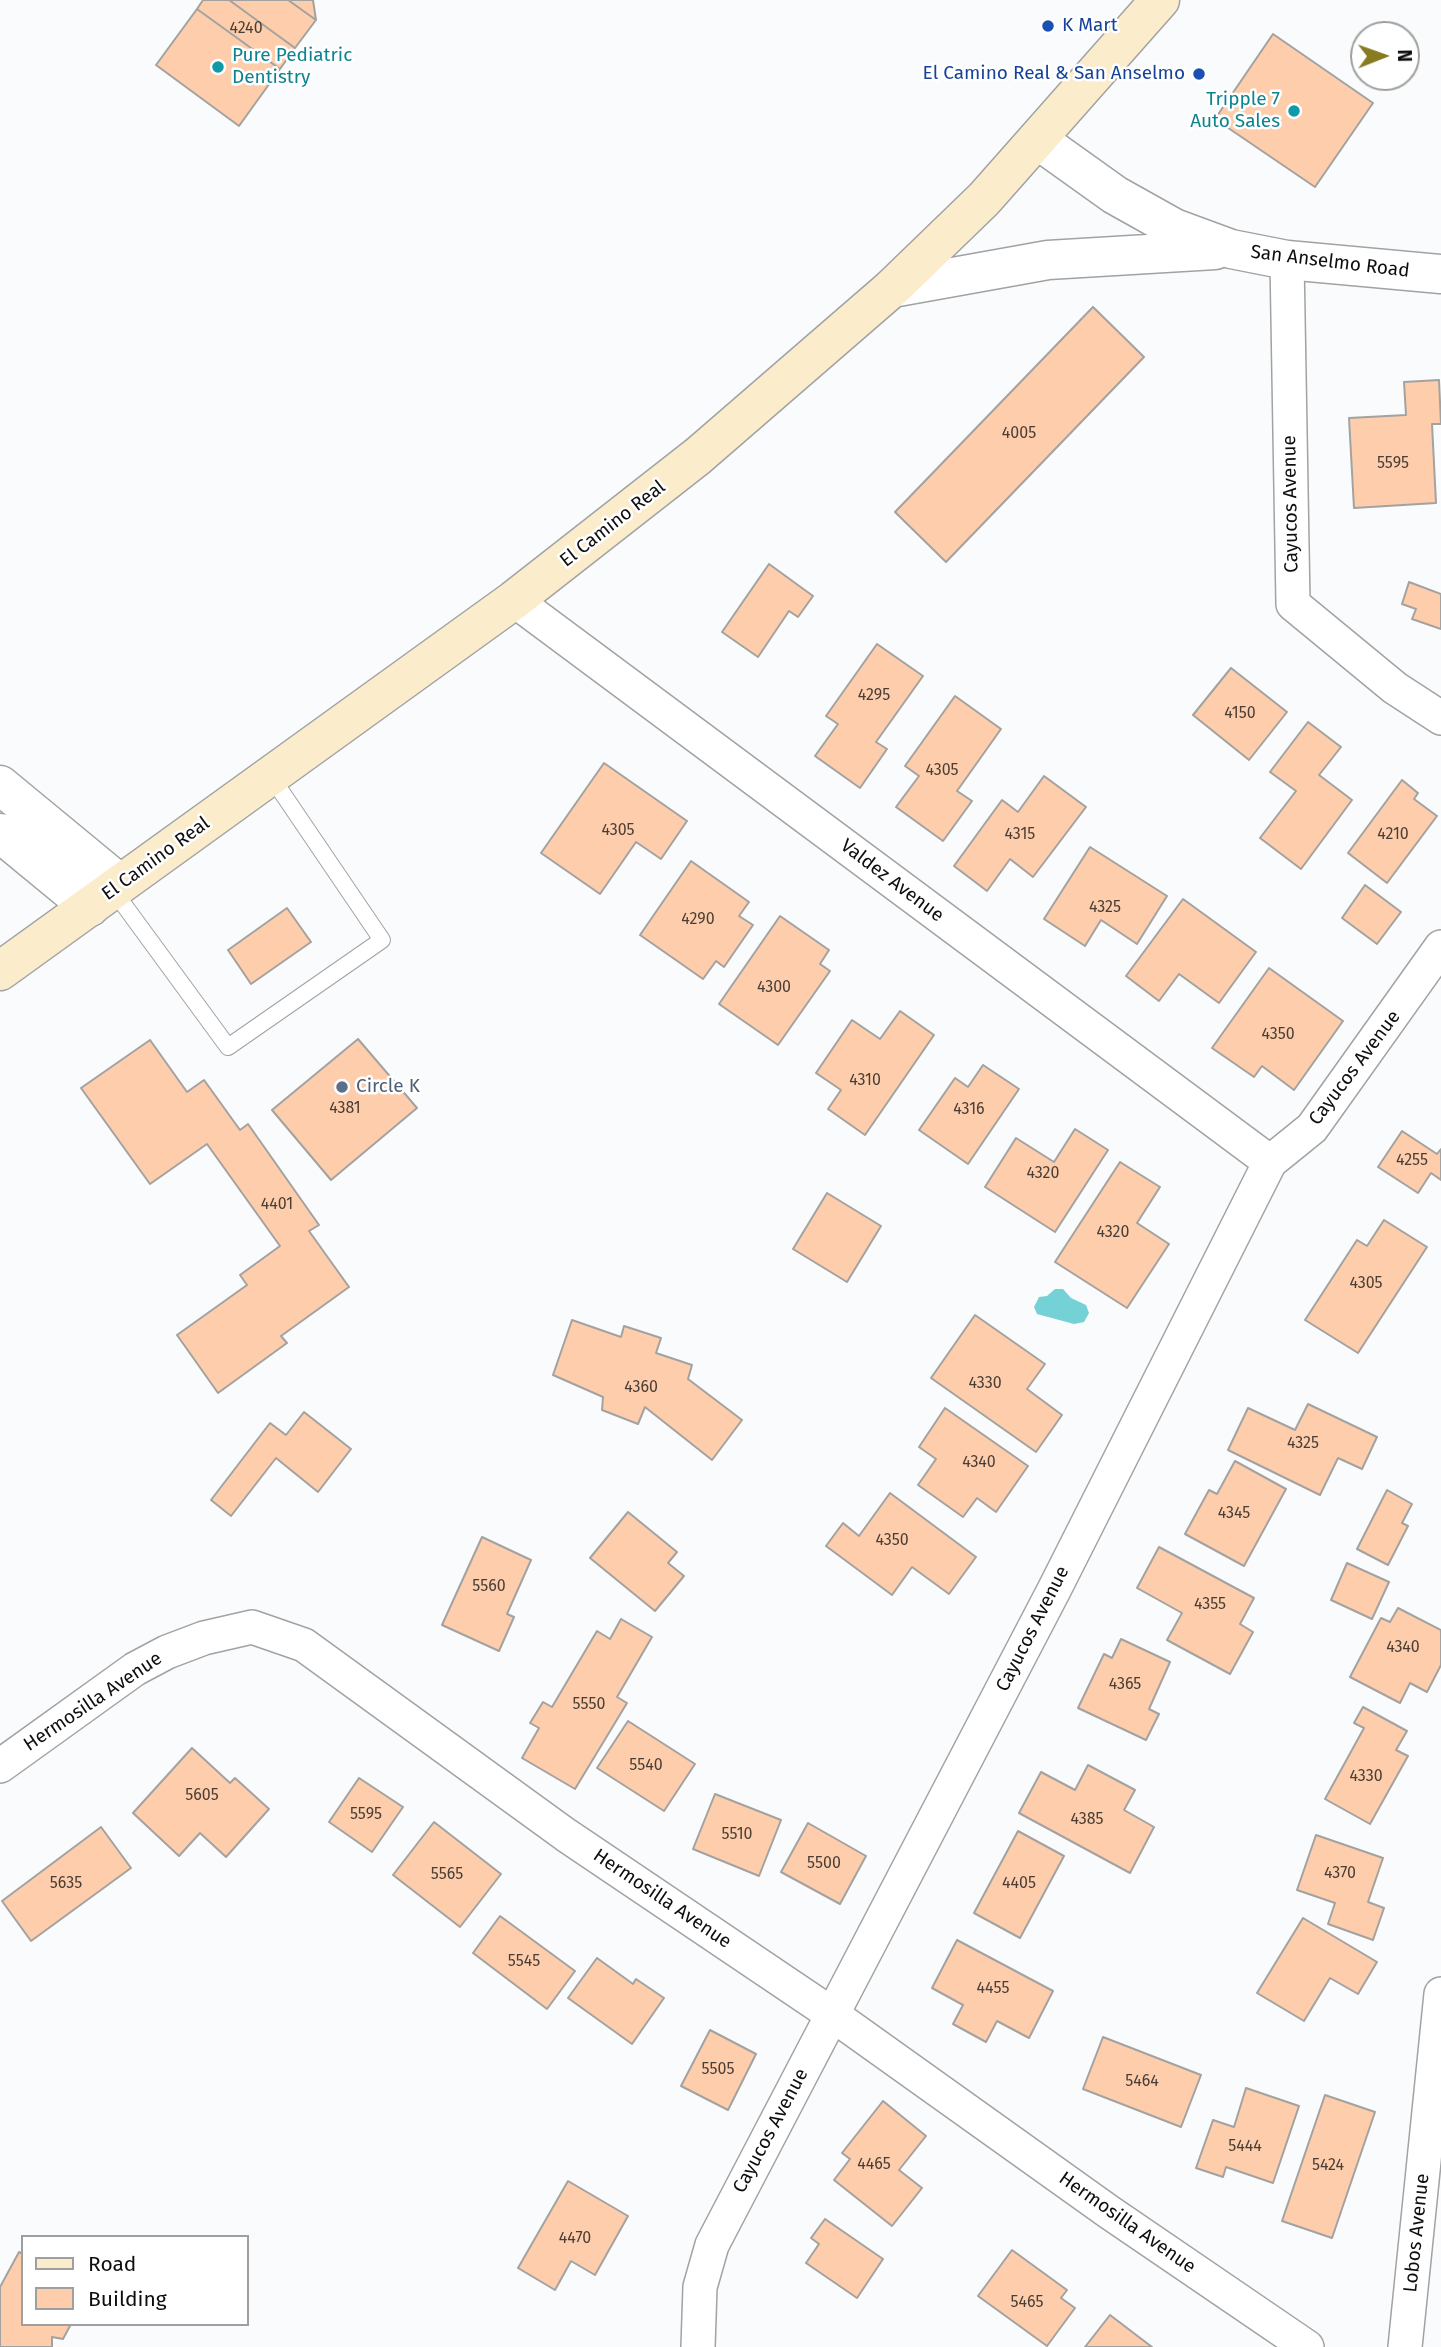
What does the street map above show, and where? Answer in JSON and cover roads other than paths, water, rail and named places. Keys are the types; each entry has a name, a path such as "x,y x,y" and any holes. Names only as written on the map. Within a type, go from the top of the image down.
{"main road":[{"name":"El Camino Real","path":"0,971 514,600 698,457 892,288 984,199 1160,0"}],"street":[{"name":"San Anselmo Road","path":"1038,140 1115,195 1174,228 1231,249 1287,260 1441,275"},
{"path":"892,288 1048,260 1231,249"},
{"name":"Cayucos Avenue","path":"1287,260 1293,604 1395,688 1441,718"},
{"name":"Valdez Avenue","path":"514,600 1270,1161"},
{"path":"0,785 108,894"},
{"path":"0,833 108,894"},
{"name":"Cayucos Avenue","path":"698,2347 700,2287 712,2245 1060,1578 1270,1161 1312,1128 1376,1042 1441,947"},
{"name":"Hermosilla Avenue","path":"0,1766 135,1669 204,1638 251,1627 304,1645 566,1835 833,2015 1110,2212 1307,2347"},
{"name":"Lobos Avenue","path":"1405,2347 1441,1994"}],"lane":[{"path":"108,894 228,1047 382,940 270,775"}],"water":[{"path":"1055,1289 1063,1289 1071,1298 1086,1305 1089,1313 1084,1322 1074,1324 1037,1314 1034,1307 1039,1297 1047,1296"}],"place":[{"name":"K Mart","path":"1048,26"},
{"name":"Pure Pediatric Dentistry","path":"218,67"},
{"name":"El Camino Real & San Anselmo","path":"1199,74"},
{"name":"Tripple 7 Auto Sales","path":"1294,111"},
{"name":"Circle K","path":"342,1087"}]}
